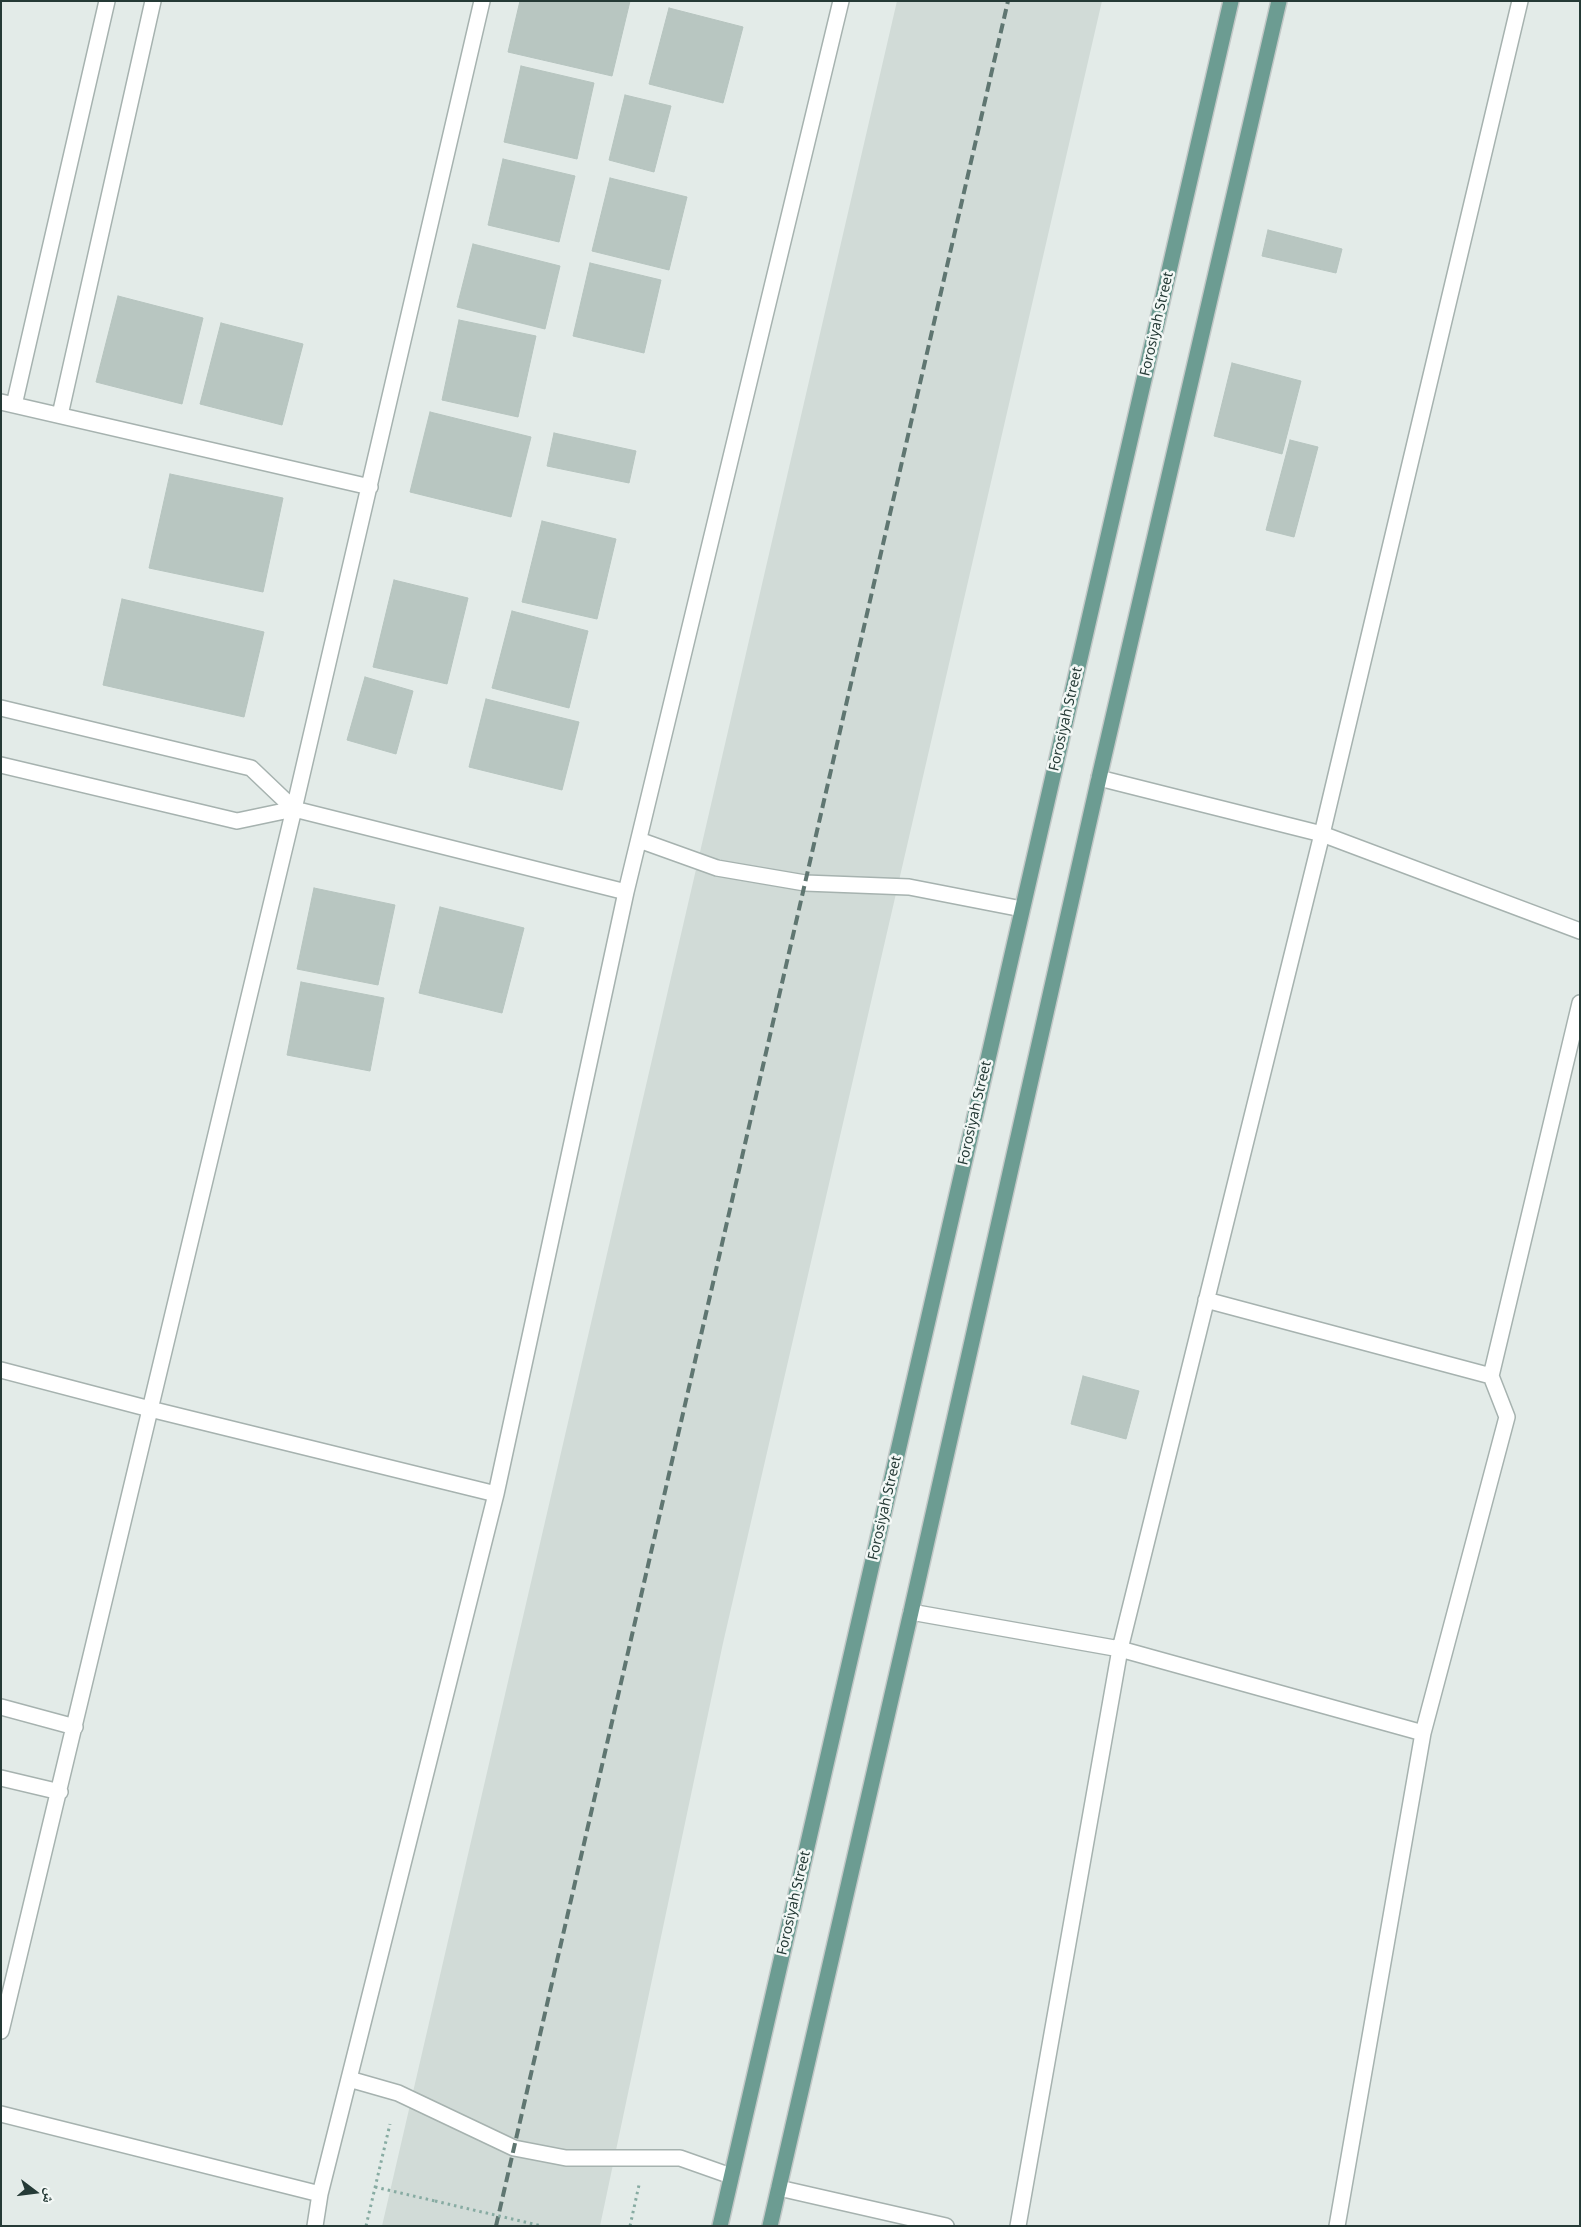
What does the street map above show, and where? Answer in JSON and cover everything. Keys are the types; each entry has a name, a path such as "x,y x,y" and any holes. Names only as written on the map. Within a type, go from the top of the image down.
{"main road":[{"name":"Forosiyah Street","path":"720,2226 1231,1"},
{"path":"770,2226 1099,778 1279,1"}],"street":[{"path":"107,1 8,403 370,487"},
{"path":"60,415 153,1"},
{"path":"1,2031 60,1792 294,809 482,1"},
{"path":"1018,2226 1120,1648 1322,834 1520,1"},
{"path":"314,2226 320,2194 496,1494 626,892 836,2"},
{"path":"1,708 251,768 294,809"},
{"path":"1,765 237,821 294,809 626,892"},
{"path":"1099,778 1322,834 1580,930"},
{"path":"638,840 717,868 805,883 909,887 1022,909"},
{"path":"1336,2226 1423,1733 1507,1417 1491,1376 1580,1003"},
{"path":"1206,1300 1491,1376"},
{"path":"1,1370 150,1410 496,1494"},
{"path":"911,1612 1120,1648 1423,1733"},
{"path":"1,1708 75,1727"},
{"path":"1,1778 60,1792"},
{"path":"349,2079 398,2093 514,2148 566,2158 680,2158 731,2176"},
{"path":"1,2114 320,2194"},
{"path":"779,2188 946,2226"}],"path":[{"path":"366,2226 390,2124"},
{"path":"630,2226 639,2186"},
{"path":"375,2187 542,2226"}],"shaded area":[{"path":"897,1 1102,1 723,1643 600,2226 382,2226"}],"building":[{"path":"520,1 630,1 612,76 508,52"},
{"path":"669,8 743,27 723,103 649,84"},
{"path":"521,66 594,83 577,159 504,142"},
{"path":"625,95 671,106 654,172 609,160"},
{"path":"503,159 575,176 559,242 488,225"},
{"path":"610,178 687,197 669,270 592,251"},
{"path":"1268,230 1342,249 1336,273 1262,256"},
{"path":"473,244 560,266 545,329 457,307"},
{"path":"590,263 661,280 644,353 573,336"},
{"path":"118,296 203,318 182,404 96,382"},
{"path":"459,320 536,336 518,417 442,400"},
{"path":"221,323 303,344 282,425 200,404"},
{"path":"1232,363 1301,381 1282,454 1214,436"},
{"path":"430,412 531,437 511,517 410,492"},
{"path":"554,433 636,451 629,483 547,466"},
{"path":"1290,440 1318,447 1294,537 1266,530"},
{"path":"170,474 283,498 263,592 149,568"},
{"path":"542,521 616,539 597,619 522,602"},
{"path":"394,580 468,598 447,684 373,667"},
{"path":"122,599 264,632 244,717 103,685"},
{"path":"512,611 588,631 569,708 492,688"},
{"path":"365,677 413,691 396,754 347,740"},
{"path":"486,699 579,722 562,790 469,767"},
{"path":"314,888 395,905 378,985 297,969"},
{"path":"440,907 524,928 502,1013 419,993"},
{"path":"301,982 384,998 370,1071 287,1055"},
{"path":"1083,1376 1139,1391 1126,1439 1071,1424"}],"railway":[{"path":"496,2226 1008,1"}]}
